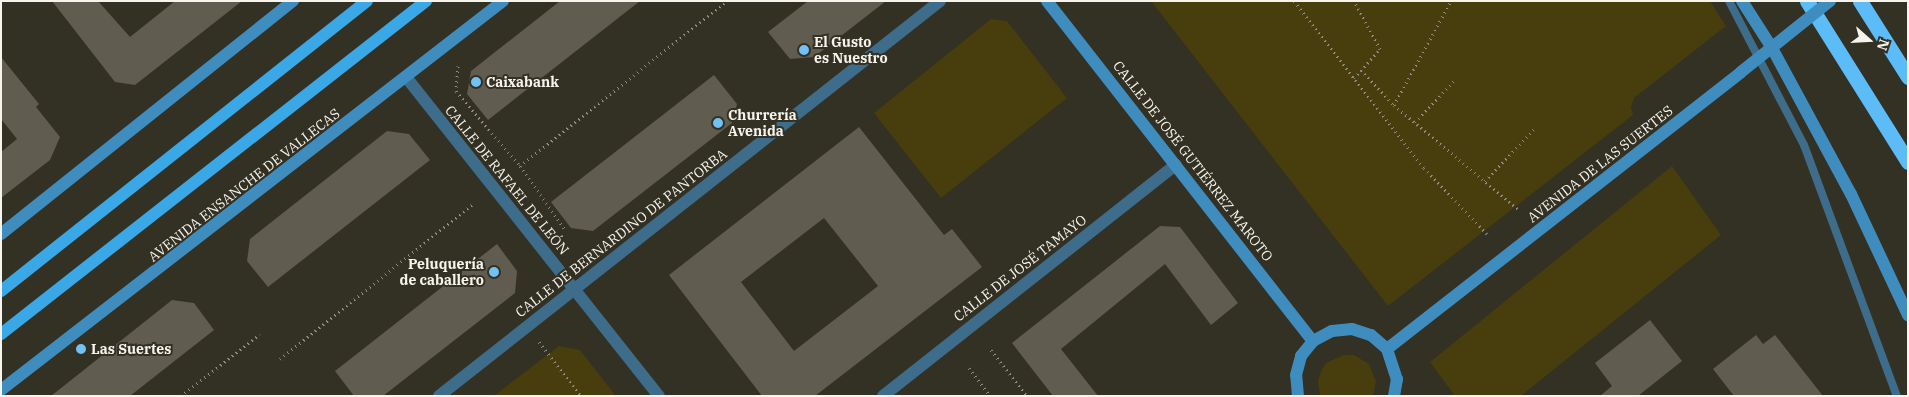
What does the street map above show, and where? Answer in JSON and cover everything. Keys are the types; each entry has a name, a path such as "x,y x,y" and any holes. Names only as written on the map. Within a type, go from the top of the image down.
{"highway":[{"path":"1807,1 1908,162"},
{"path":"1860,1 1908,77"}],"main road":[{"path":"1,291 367,1"},
{"path":"1,334 426,1"}],"street":[{"path":"1,234 293,1"},
{"name":"AVENIDA ENSANCHE DE VALLECAS","path":"1,390 503,1"},
{"name":"CALLE DE BERNARDINO DE PANTORBA","path":"439,396 940,1"},
{"name":"CALLE DE JOSÉ GUTIÉRREZ MAROTO","path":"1047,1 1313,341"},
{"path":"1742,1 1772,48 1851,194 1908,315"},
{"name":"AVENIDA DE LAS SUERTES","path":"1387,349 1830,1"},
{"name":"CALLE DE RAFAEL DE LEÓN","path":"406,77 659,396"},
{"name":"CALLE DE JOSÉ TAMAYO","path":"883,396 1176,165"},
{"path":"1298,396 1296,374 1301,356 1313,341 1332,331 1352,329 1371,336 1387,349 1394,363 1395,395"}],"lane":[{"path":"1729,1 1804,145 1897,396"}],"path":[{"path":"520,166 728,1"},
{"path":"1294,1 1424,168 1487,234"},
{"path":"1354,1 1380,49 1354,78"},
{"path":"1394,105 1451,1"},
{"path":"458,66 456,91 520,166 564,228"},
{"path":"1361,70 1394,105 1519,210"},
{"path":"1415,122 1456,79"},
{"path":"1485,181 1536,126"},
{"path":"280,359 474,203"},
{"path":"181,396 260,334"},
{"path":"539,342 581,396"},
{"path":"991,350 1027,396"},
{"path":"969,368 990,396"}],"shaded area":[{"path":"1151,1 1710,1 1726,26 1634,98 1631,107 1633,115 1388,306"},
{"path":"991,19 1007,21 1067,98 941,198 874,113"},
{"path":"1672,166 1721,235 1521,396 1455,396 1430,362"},
{"path":"559,346 580,350 616,396 495,395"},
{"path":"1344,355 1354,355 1369,364 1376,381 1373,396 1320,396 1318,381 1321,371 1326,363"}],"building":[{"path":"52,1 98,1 130,37 175,1 242,1 135,85 115,82"},
{"path":"560,1 640,1 488,120 467,94 471,71"},
{"path":"808,1 886,1 814,57 790,59 768,32"},
{"path":"1,57 39,104 36,107 60,137 50,160 1,198 1,152 17,139 1,119"},
{"path":"714,75 737,104 732,123 593,231 571,228 551,202"},
{"path":"859,127 944,235 952,229 982,267 815,396 762,396 669,275","holes":["824,218 878,286 794,351 741,282"]},
{"path":"387,131 409,134 430,160 268,287 247,261 250,239"},
{"path":"1160,226 1180,227 1238,303 1211,325 1165,264 1061,349 1098,396 1053,396 1012,343"},
{"path":"497,244 517,271 515,293 383,396 354,396 335,371"},
{"path":"172,300 194,303 214,330 130,396 51,396"},
{"path":"1650,320 1682,361 1638,396 1600,396 1612,386 1595,363"},
{"path":"1756,335 1763,344 1775,335 1823,396 1734,396 1713,369"}],"place":[{"name":"El Gusto es Nuestro","path":"804,50"},
{"name":"Caixabank","path":"476,82"},
{"name":"Churrería Avenida","path":"718,123"},
{"name":"Peluquería de caballero","path":"494,272"},
{"name":"Las Suertes","path":"81,349"}]}
